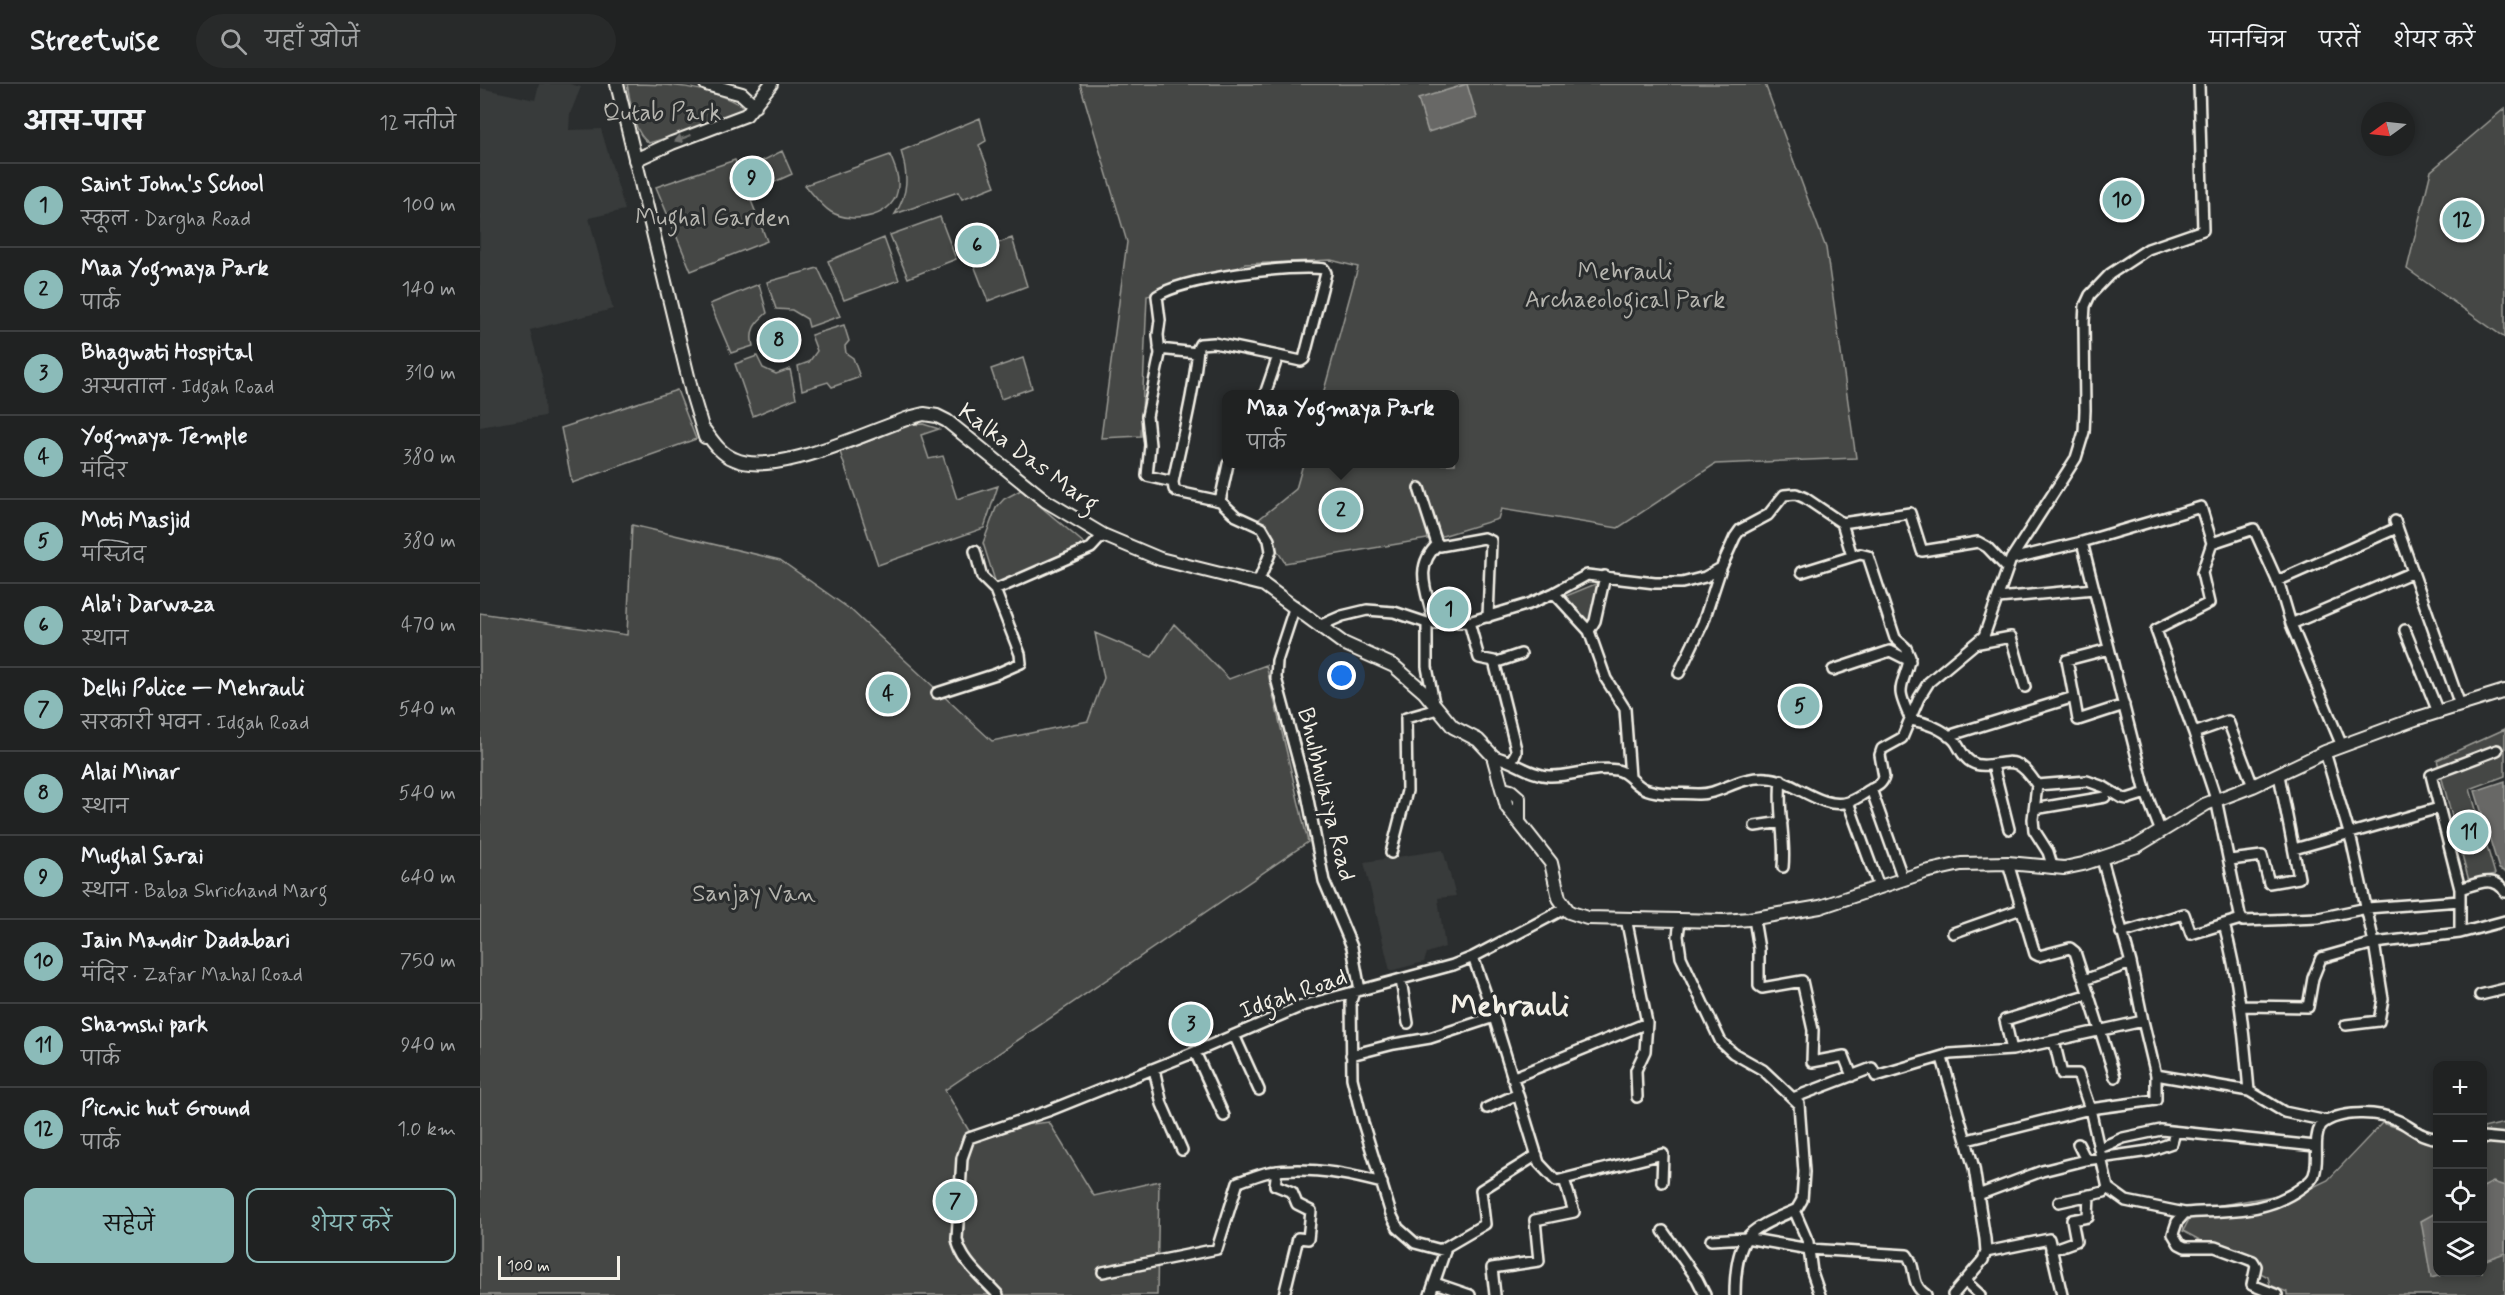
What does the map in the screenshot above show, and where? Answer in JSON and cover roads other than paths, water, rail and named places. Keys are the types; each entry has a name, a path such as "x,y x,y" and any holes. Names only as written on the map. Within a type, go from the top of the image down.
{"street":[{"name":"Kalka Das Marg","path":"617,84 693,397 713,452 724,463 731,467 749,470 762,465 789,461 912,417 924,414 937,416 959,429 1046,501 1103,535 1160,559 1263,585"},
{"path":"706,84 742,94 755,105"},
{"path":"635,160 672,143 740,118 755,105 771,84"},
{"path":"1173,482 1147,476 1150,446 1147,416 1159,349 1160,320 1157,296 1164,291 1193,283 1261,271 1324,269 1326,273 1304,359 1301,361 1206,342 1200,344 1197,354 1194,388 1185,419 1173,482 1174,489 1178,492 1220,501 1236,516 1259,525 1269,540 1270,556 1263,585 1354,650 1388,662 1410,678 1453,727 1478,740 1494,756 1511,761 1526,770 1547,776 1617,770 1643,788 1653,791 1700,794 1710,793 1748,778 1781,780 1814,797 1832,802 1848,802 1883,781 1880,751 1900,740 1929,682 1977,644 1989,628 2009,563 2069,473 2081,446 2085,411 2084,322 2085,306 2090,295 2100,283 2139,253 2203,230 2199,84"},
{"path":"1159,349 1197,354"},
{"path":"1266,390 1278,356"},
{"path":"1220,501 1227,468"},
{"path":"1419,488 1438,544"},
{"path":"1679,673 1703,623 1721,568 1735,537 1740,530 1768,515 1784,495 1796,494 1805,498 1842,523 1852,556"},
{"path":"2009,563 2200,507 2212,543 2202,573 2209,603 2156,630 2216,799 2241,919"},
{"path":"1842,523 1910,513 1922,551 1978,542 2009,563"},
{"path":"2277,581 2396,524 2460,705"},
{"path":"2212,543 2254,529 2342,746"},
{"path":"995,590 1091,548 1103,535"},
{"path":"1438,544 1442,546 1487,538 1491,541 1488,617"},
{"path":"2082,542 2146,794 2161,832"},
{"path":"1436,707 1427,667 1430,624 1423,569 1426,557 1438,544"},
{"path":"937,693 996,674 1021,663 1020,654 995,590 982,577 975,551"},
{"path":"1802,572 1863,553 1868,556 1895,638 1909,653 1910,661 1900,687 1902,700 1911,720"},
{"path":"1319,626 1342,616 1367,610 1394,612 1430,624 1469,622 1554,593 1587,575 1634,582 1682,583 1705,577 1721,568"},
{"path":"2291,624 2413,572"},
{"path":"1589,631 1595,621 1605,576"},
{"path":"1998,598 2094,589"},
{"path":"1554,593 1589,631 1606,679 1625,709 1630,777"},
{"name":"Bhulbhulaiya Road","path":"1295,606 1276,662 1276,678 1307,794 1324,880 1352,947 1357,991 1351,1001 1353,1035 1350,1054 1355,1094 1394,1221 1404,1235 1422,1247 1442,1249"},
{"path":"1469,622 1479,658 1494,663 1521,654"},
{"path":"2404,630 2438,712"},
{"path":"1977,644 2011,637 2025,687"},
{"path":"2109,649 2067,660 2078,720 2124,705"},
{"path":"1833,670 1890,651 1910,661"},
{"path":"1494,663 1516,749 1511,761"},
{"path":"1494,756 1503,789 1511,791 1519,798 1519,820 1551,863 1558,898 1566,908 1578,916 1587,918 1724,921 1754,919 1820,907 1903,879 1961,864 2008,863 2064,868 2102,860 2137,846 2190,812 2216,799 2279,775 2325,752 2505,691"},
{"path":"1948,736 2074,697"},
{"path":"1391,853 1407,790 1406,718 1436,707"},
{"path":"1911,720 1929,725 1948,736 1955,741 1969,761 1980,766 2009,763 2019,765 2037,785 2033,823 2035,836 2048,852 2053,868"},
{"path":"2194,733 2228,721 2253,786"},
{"path":"2460,933 2460,889 2431,775 2497,750"},
{"path":"2325,752 2349,834 2367,908 2382,999 2379,1021 2346,1025"},
{"path":"1993,765 2009,829"},
{"path":"2230,860 2262,856 2268,882 2271,884 2299,878 2279,775"},
{"path":"1781,780 1779,805 1785,838 1783,867"},
{"path":"2037,785 2087,781 2127,799 2146,794"},
{"path":"1871,789 1903,879"},
{"path":"2034,809 2105,796"},
{"path":"1848,802 1880,887"},
{"path":"2294,849 2439,808"},
{"path":"1755,826 1782,822"},
{"path":"1967,1140 2090,1109 2156,1100 2156,1075 2131,963 2102,860"},
{"path":"2008,863 2037,956 2073,949 2115,1077"},
{"path":"2460,889 2479,883 2494,882 2505,892"},
{"path":"2121,933 2184,914 2190,934 2241,919 2247,921 2319,918 2367,908 2460,901"},
{"name":"Idgah Road","path":"998,1295 963,1257 959,1249 962,1158 969,1138 1048,1111 1154,1069 1302,1006 1401,980 1473,957 1566,908"},
{"path":"1953,933 2021,909"},
{"path":"1626,918 1647,1023 1645,1051 1636,1070 1637,1097"},
{"path":"1754,919 1759,949 1759,986 1762,988 1802,981 1813,1030 1812,1062 1844,1056 1852,1076"},
{"path":"1680,920 1678,936 1681,957 1720,1042 1733,1053 1763,1070 1799,1104 1800,1110 1804,1172 1801,1185 1802,1200 1795,1210 1766,1224 1746,1238 1735,1274 1735,1295"},
{"path":"2241,1006 2308,1007 2313,978 2321,958 2374,943 2460,933 2505,921"},
{"path":"2224,924 2234,960 2241,1006 2249,1091"},
{"path":"1473,957 1539,1163 1556,1181 1663,1154 1662,1182"},
{"path":"2084,980 2131,963"},
{"path":"1401,980 1408,1023"},
{"path":"2480,995 2505,989"},
{"path":"2012,1050 2005,1020 2089,994"},
{"path":"1350,1054 1430,1038 1494,1017"},
{"path":"1792,1098 1872,1068 1876,1076 1950,1054 2012,1050 2143,1021"},
{"path":"1512,1078 1647,1023"},
{"path":"1234,1035 1259,1090"},
{"path":"2054,1041 2062,1074 2078,1074 2090,1109 2108,1188 2126,1201 2185,1213 2265,1207 2279,1202 2313,1178 2317,1131 2320,1125 2340,1115 2386,1116 2428,1138 2433,1138"},
{"path":"1195,1052 1224,1116"},
{"path":"1942,1058 1967,1140 1978,1194 1986,1252 1979,1266 1953,1295"},
{"path":"1154,1069 1162,1104 1182,1150"},
{"path":"2156,1075 2249,1091 2284,1112 2327,1121"},
{"path":"1487,1108 1518,1094"},
{"path":"1978,1194 2042,1171 2086,1160 2123,1138 2161,1130 2315,1146"},
{"path":"2101,1153 2149,1151 2172,1143 2175,1132"},
{"path":"2487,1137 2505,1139"},
{"path":"2078,1144 2086,1160"},
{"path":"1430,1295 1445,1252 1442,1249 1485,1224 1480,1190 1537,1155"},
{"path":"1103,1272 1217,1249 1238,1182 1277,1171 1315,1170 1349,1174 1382,1183"},
{"path":"1277,1171 1275,1185 1292,1192 1297,1204 1311,1211 1308,1239 1298,1238 1284,1295"},
{"path":"1495,1295 1492,1268 1539,1261 1535,1220 1574,1212 1564,1179"},
{"path":"2059,1202 2104,1192 2108,1188"},
{"path":"2051,1250 2076,1241 2072,1220 2088,1216 2089,1195"},
{"path":"1795,1210 1809,1249 1812,1272 1820,1295"},
{"path":"2185,1213 2176,1222 2173,1234 2179,1244 2186,1247 2216,1247 2253,1261 2256,1266 2252,1285 2277,1295"},
{"path":"1663,1231 1697,1279 1705,1295"},
{"path":"1712,1240 1746,1238 1809,1249 1907,1255 1917,1287 1926,1295"},
{"path":"1986,1252 2049,1239 2062,1295"},
{"path":"1966,1282 1980,1295"},
{"path":"1435,1283 1470,1295"}],"place":[{"name":"Mughal Sarai","path":"752,178"},
{"name":"Jain Mandir Dadabari","path":"2122,200"},
{"name":"Picnic hut Ground","path":"2462,220"},
{"name":"Ala'i Darwaza","path":"977,245"},
{"name":"Alai Minar","path":"779,340"},
{"name":"Maa Yogmaya Park","path":"1341,510"},
{"name":"Saint John's School","path":"1449,609"},
{"name":"Yogmaya Temple","path":"888,694"},
{"name":"Moti Masjid","path":"1800,706"},
{"name":"Shamshi park","path":"2469,832"},
{"name":"Bhagwati Hospital","path":"1191,1024"},
{"name":"Delhi Police — Mehrauli","path":"955,1201"}],"district":[{"name":"Mehrauli","path":"1510,1005"}],"park label":[{"name":"Qutab Park","path":"662,112"},
{"name":"Mughal Garden","path":"713,217"},
{"name":"Mehrauli Archaeological Park","path":"1625,285"},
{"name":"Sanjay Van","path":"754,893"}]}
